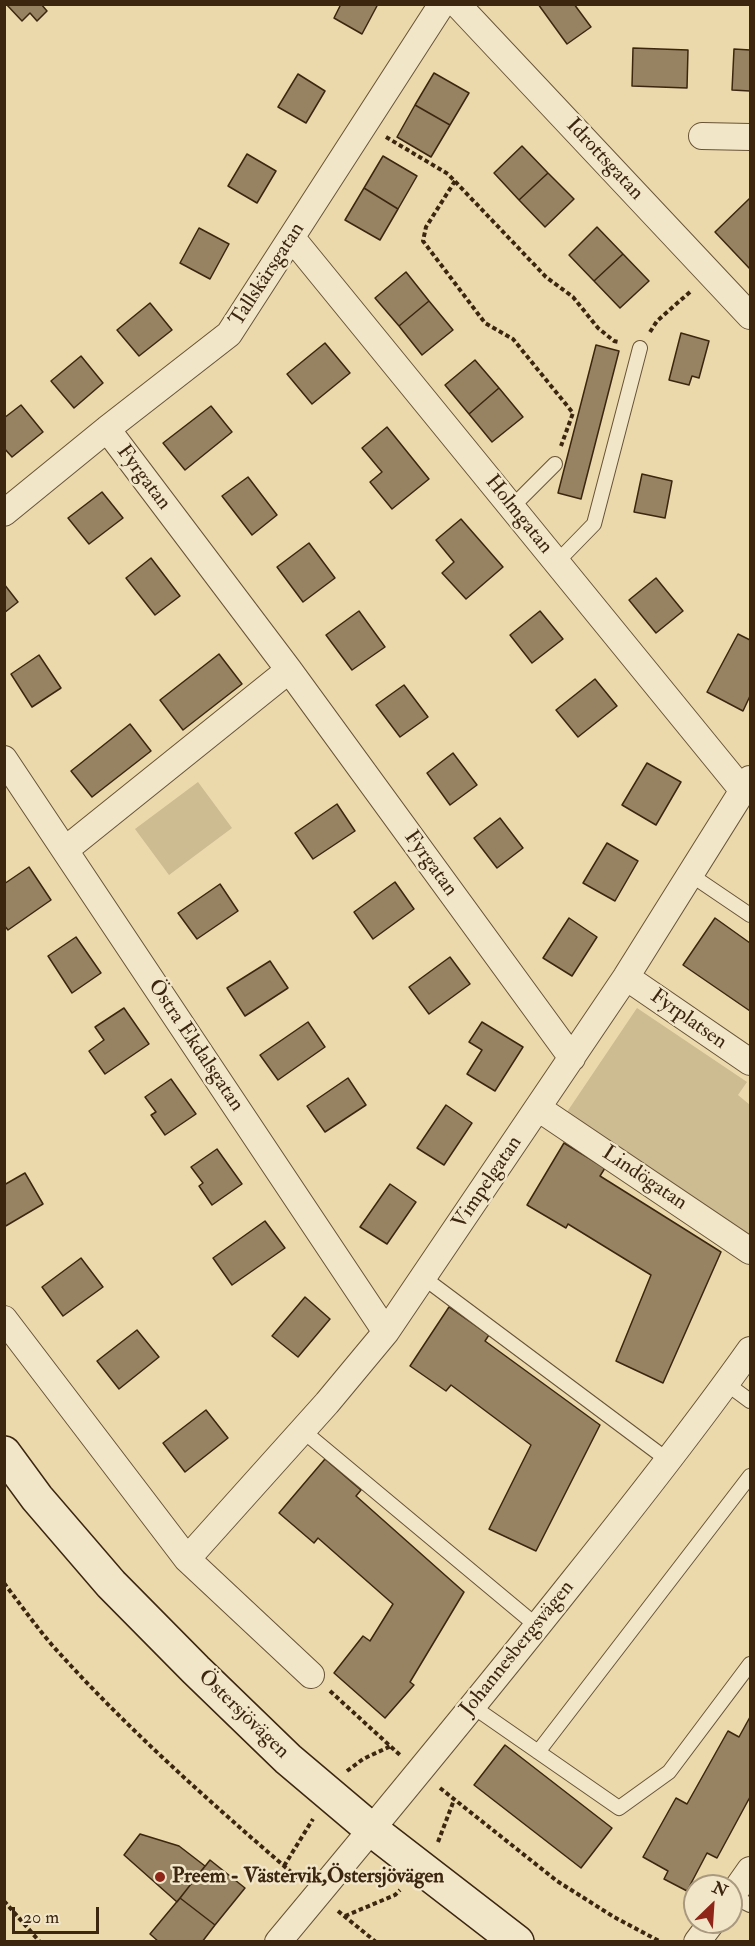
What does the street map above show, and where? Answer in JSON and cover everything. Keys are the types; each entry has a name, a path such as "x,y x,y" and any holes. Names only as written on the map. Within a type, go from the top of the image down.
{"main road":[{"name":"Östersjövägen","path":"4,1453 37,1498 119,1592 288,1759 372,1830 517,1941"}],"street":[{"name":"Tallskärsgatan","path":"4,513 229,334 442,4"},
{"name":"Idrottsgatan","path":"457,4 750,316"},
{"path":"702,136 750,137"},
{"name":"Holmgatan","path":"292,238 557,562 747,786"},
{"name":"Fyrgatan","path":"107,429 289,670 572,1058"},
{"path":"65,850 289,670"},
{"name":"Östra Ekdalsgatan","path":"4,759 386,1332"},
{"name":"Vimpelgatan","path":"187,1559 386,1332 626,977 747,786"},
{"name":"Fyrplatsen","path":"626,977 750,1062"},
{"name":"Lindögatan","path":"538,1108 750,1251"},
{"path":"4,1319 187,1559 311,1675"},
{"name":"Johannesbergsvägen","path":"278,1941 372,1830 669,1461 750,1350"},
{"path":"743,1887 750,1870"}],"lane":[{"path":"557,562 594,524 640,348"},
{"path":"512,507 555,464"},
{"path":"691,875 750,915"},
{"path":"424,1278 669,1461"},
{"path":"727,1384 750,1401"},
{"path":"302,1430 537,1626"},
{"path":"538,1752 750,1476"},
{"path":"472,1706 619,1808 669,1772 750,1664"}],"path":[{"path":"365,124 448,174 546,277 573,297 598,328 614,341 640,348 657,321 711,274"},
{"path":"455,182 426,227 423,241 485,323 513,339 573,413 555,464"},
{"path":"4,1583 52,1644 126,1722 317,1894 376,1941"},
{"path":"311,1675 419,1772 557,1881 614,1917 661,1941"},
{"path":"4,1900 40,1941"}],"shaded area":[{"path":"198,782 232,828 169,875 135,829"},
{"path":"637,1008 747,1082 738,1095 750,1105 750,1240 567,1112"}],"building":[{"path":"6,4 41,4 47,11 37,21 30,13 22,21"},
{"path":"341,4 378,4 362,34 334,18"},
{"path":"538,4 574,4 591,27 567,44"},
{"path":"633,48 688,50 687,88 632,86"},
{"path":"734,49 750,50 750,91 732,90"},
{"path":"434,73 469,93 450,125 415,105"},
{"path":"298,74 325,91 306,123 278,107"},
{"path":"415,105 450,125 431,157 397,137"},
{"path":"522,146 548,173 519,200 494,173"},
{"path":"247,154 276,171 257,203 228,186"},
{"path":"383,156 417,176 398,209 364,188"},
{"path":"548,173 574,199 545,227 519,200"},
{"path":"364,188 398,209 380,240 345,220"},
{"path":"750,198 750,269 715,232"},
{"path":"597,227 623,254 594,281 569,255"},
{"path":"199,228 229,244 210,279 180,263"},
{"path":"623,254 649,281 620,308 594,281"},
{"path":"406,272 429,301 399,326 375,298"},
{"path":"429,301 453,330 422,355 399,326"},
{"path":"150,303 172,330 139,356 117,330"},
{"path":"681,333 709,341 699,378 692,376 689,385 669,380"},
{"path":"325,343 350,373 312,404 287,374"},
{"path":"596,345 619,351 581,499 558,493"},
{"path":"81,356 103,383 74,408 51,381"},
{"path":"475,360 499,388 469,414 445,385"},
{"path":"499,388 523,417 492,442 469,414"},
{"path":"21,405 43,432 12,457 4,448 4,418"},
{"path":"211,406 232,432 185,470 163,443"},
{"path":"387,427 429,479 392,509 370,482 382,472 362,448"},
{"path":"642,474 672,481 665,518 634,512"},
{"path":"248,477 277,515 252,535 222,496"},
{"path":"102,492 123,518 89,544 68,518"},
{"path":"461,519 503,567 466,599 442,573 454,562 436,540"},
{"path":"309,543 335,578 303,602 277,567"},
{"path":"151,558 180,596 155,615 126,578"},
{"path":"656,578 683,611 656,633 629,600"},
{"path":"4,584 18,602 4,613"},
{"path":"359,611 385,647 352,670 326,635"},
{"path":"540,611 563,639 532,663 510,635"},
{"path":"738,634 750,640 750,696 743,711 707,692"},
{"path":"219,654 242,684 183,730 160,700"},
{"path":"39,655 61,688 32,707 11,674"},
{"path":"595,679 617,706 578,737 556,710"},
{"path":"404,685 428,717 400,737 376,705"},
{"path":"130,724 151,751 92,797 71,771"},
{"path":"453,753 477,785 450,805 427,773"},
{"path":"647,763 681,782 656,825 622,805"},
{"path":"337,804 355,831 313,859 295,833"},
{"path":"500,818 523,848 497,868 474,838"},
{"path":"607,843 638,861 615,901 583,883"},
{"path":"29,867 51,900 8,930 4,925 4,884"},
{"path":"395,882 414,909 373,939 354,912"},
{"path":"220,884 238,911 197,939 178,913"},
{"path":"569,918 597,937 572,976 543,958"},
{"path":"715,918 750,943 750,1011 683,965"},
{"path":"76,937 101,973 72,993 48,956"},
{"path":"450,957 470,984 429,1014 409,987"},
{"path":"270,961 288,988 245,1016 227,988"},
{"path":"124,1008 149,1044 105,1074 89,1051 104,1040 95,1027"},
{"path":"308,1022 325,1047 278,1080 260,1055"},
{"path":"482,1022 523,1047 495,1091 467,1074 482,1050 469,1042"},
{"path":"348,1078 366,1105 325,1132 307,1106"},
{"path":"171,1079 196,1114 165,1135 151,1115 156,1112 145,1097"},
{"path":"446,1105 472,1123 444,1165 417,1148"},
{"path":"564,1143 605,1168 600,1176 721,1252 663,1383 616,1361 651,1275 568,1224 566,1228 527,1205"},
{"path":"217,1149 242,1184 212,1205 199,1186 203,1183 191,1167"},
{"path":"25,1173 43,1204 4,1227 4,1185"},
{"path":"390,1184 416,1202 387,1244 360,1227"},
{"path":"265,1221 285,1248 232,1285 213,1258"},
{"path":"81,1258 103,1287 63,1316 42,1287"},
{"path":"305,1297 330,1319 298,1357 272,1336"},
{"path":"449,1307 489,1335 485,1341 600,1425 536,1551 489,1529 531,1445 451,1385 446,1391 410,1366"},
{"path":"137,1330 159,1357 119,1389 97,1361"},
{"path":"206,1410 228,1438 185,1472 163,1443"},
{"path":"325,1459 361,1490 356,1496 464,1592 410,1682 414,1685 385,1718 334,1673 363,1636 370,1641 393,1604 318,1538 314,1543 279,1513"},
{"path":"750,1717 750,1797 717,1858 707,1853 696,1874 683,1874 683,1889 664,1879 668,1871 643,1857 676,1798 687,1804 728,1731 739,1737"},
{"path":"505,1745 612,1828 581,1868 474,1785"},
{"path":"140,1834 179,1846 205,1866 177,1902 124,1855"},
{"path":"210,1860 245,1888 215,1925 180,1898"},
{"path":"180,1898 215,1925 202,1942 159,1942 150,1934"}],"place":[{"name":"Preem - Västervik,Östersjövägen","path":"160,1877"}]}
